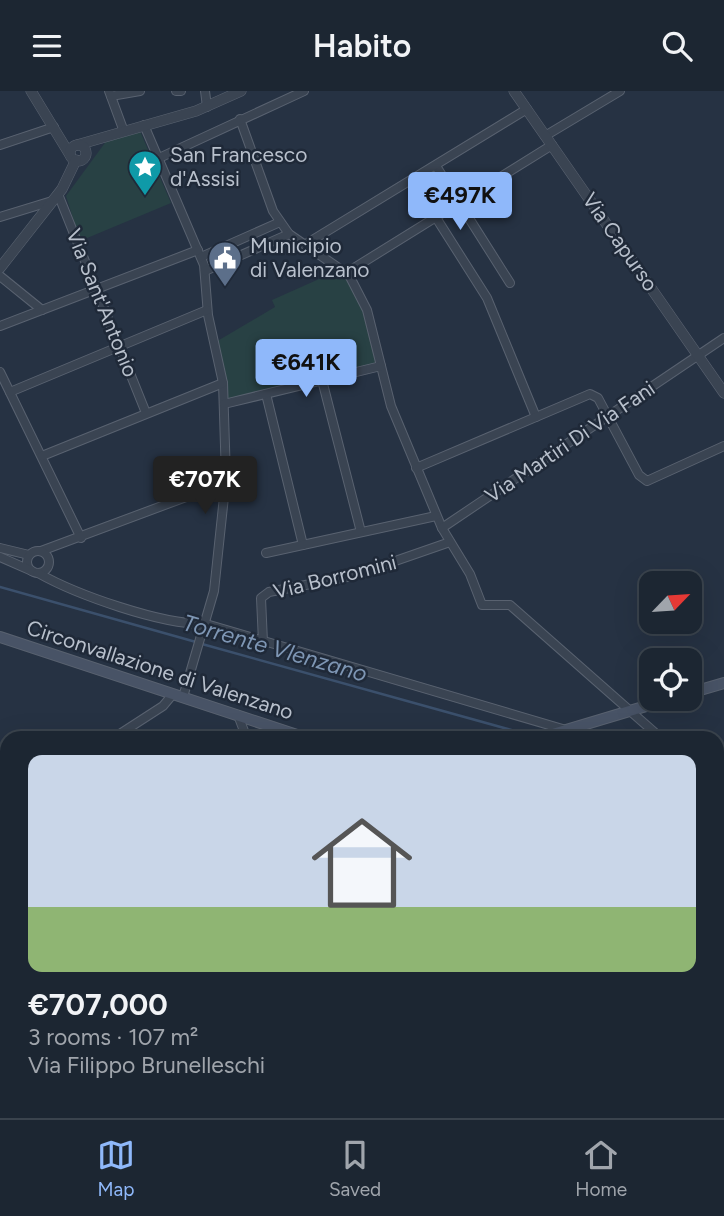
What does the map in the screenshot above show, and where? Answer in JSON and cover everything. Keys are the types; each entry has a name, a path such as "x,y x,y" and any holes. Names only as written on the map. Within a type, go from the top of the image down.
{"main road":[{"name":"Circonvallazione di Valenzano","path":"0,637 285,731"},
{"path":"702,689 724,683"},
{"path":"563,731 639,709"}],"street":[{"path":"32,91 73,157 81,160 102,137"},
{"path":"123,129 110,94 140,91"},
{"path":"176,91 181,91"},
{"path":"205,91 207,107"},
{"path":"0,268 55,198 73,157 71,148 123,129 207,107 241,91"},
{"path":"157,159 304,91"},
{"name":"Via Capurso","path":"514,91 724,393"},
{"path":"545,136 620,91"},
{"path":"306,244 527,109"},
{"path":"240,119 273,211 280,222 289,234 346,272 367,310 391,406 436,516 470,574 482,605 510,605 652,731"},
{"path":"124,731 178,695 205,627 214,591 224,486 223,383 207,310 205,271 144,125"},
{"path":"0,145 54,127"},
{"path":"76,145 84,147 86,155"},
{"path":"346,272 552,145"},
{"path":"436,166 510,283"},
{"path":"0,217 55,198"},
{"name":"Via Sant'Antonio","path":"55,198 146,413"},
{"path":"435,216 487,298 536,417"},
{"path":"0,326 200,254 280,222"},
{"path":"205,271 289,234"},
{"path":"0,276 42,310"},
{"path":"10,392 207,310"},
{"name":"Via Martiri Di Via Fani","path":"442,528 724,338"},
{"path":"224,404 381,366"},
{"path":"0,372 81,538"},
{"path":"322,380 361,532"},
{"path":"42,456 223,383"},
{"path":"266,394 303,545"},
{"path":"416,468 590,394 598,398 639,475 647,481 724,446"},
{"path":"0,548 29,555 213,487 224,486"},
{"path":"266,553 436,516"},
{"name":"Via Borromini","path":"263,642 261,597 268,592 352,576 450,542"},
{"path":"36,573 49,563 41,551"},
{"path":"29,555 28,566 36,573"},
{"path":"0,557 115,604 187,625 263,642 571,731"},
{"path":"238,715 244,731"}],"green space":[{"path":"140,131 171,203 80,241 66,196 110,136"},
{"path":"337,271 349,275 367,310 381,366 224,404 214,343 275,307 272,300"}],"waterway":[{"name":"Torrente Vlenzano","path":"0,587 196,642"},
{"name":"Torrente Vlenzano","path":"202,644 515,731"}],"place":[{"name":"San Francesco d'Assisi","path":"145,197"},
{"name":"Municipio di Valenzano","path":"225,288"}]}
